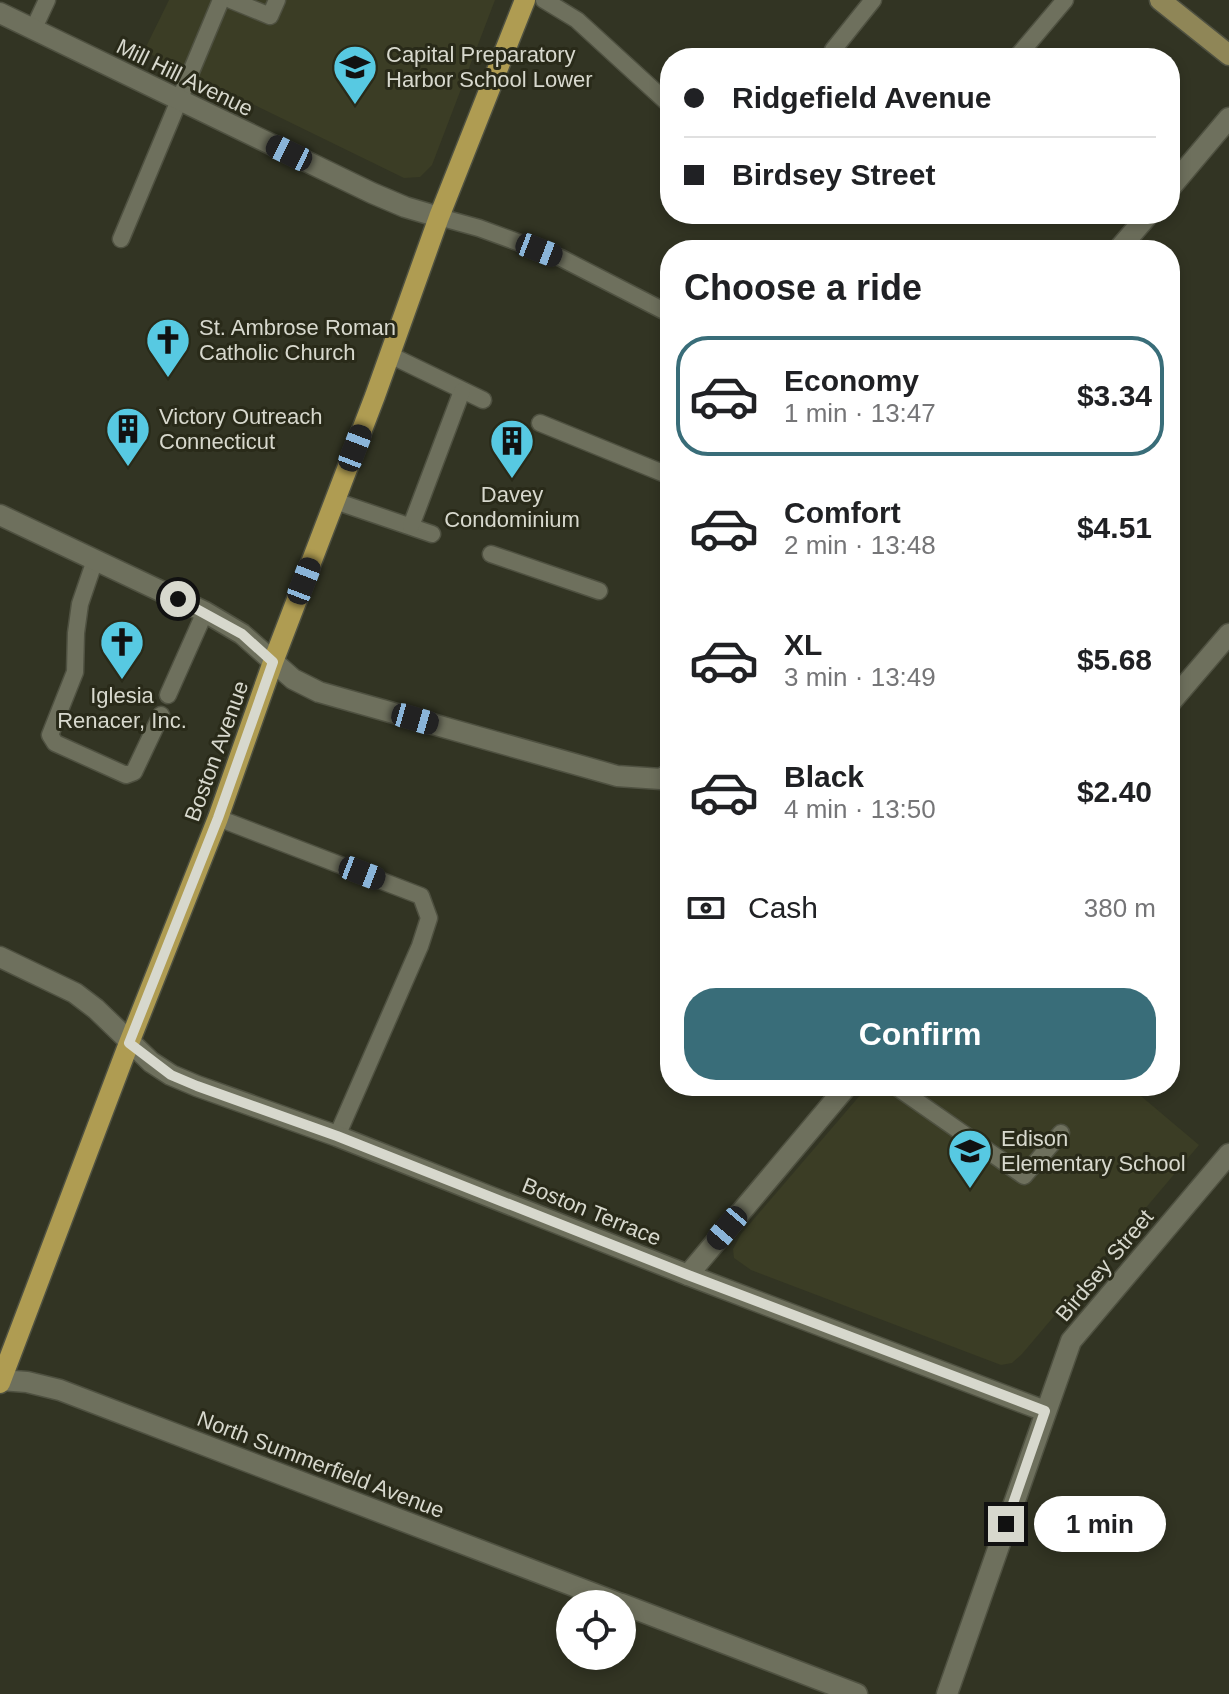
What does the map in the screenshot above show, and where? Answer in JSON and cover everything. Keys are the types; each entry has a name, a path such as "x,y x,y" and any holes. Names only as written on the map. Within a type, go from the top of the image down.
{"main road":[{"name":"Boston Avenue","path":"0,1381 218,818 439,217 525,0"}],"street":[{"path":"1160,0 1229,55"},
{"name":"Mill Hill Avenue","path":"0,13 372,193 439,217"},
{"path":"1180,176 1229,118"},
{"path":"1127,240 1140,224"},
{"path":"0,515 205,612 242,634 293,679 319,692 617,776 660,779"},
{"path":"1180,691 1229,634"},
{"name":"Boston Terrace","path":"0,957 75,993 106,1017 129,1043 171,1075 337,1136 688,1275 1045,1411"},
{"path":"688,1275 839,1096"},
{"name":"Birdsey Street","path":"947,1694 1071,1341 1229,1154"},
{"name":"North Summerfield Avenue","path":"0,1381 35,1383 60,1390 585,1590"},
{"name":"North Summerfield Avenue","path":"636,1609 857,1694"}],"lane":[{"path":"33,30 47,0"},
{"path":"121,239 221,0"},
{"path":"231,0 270,16 277,0"},
{"path":"544,0 577,20 660,96"},
{"path":"835,48 873,0"},
{"path":"1024,48 1065,0"},
{"path":"439,217 561,258 660,309"},
{"path":"390,355 483,400"},
{"path":"411,526 462,391"},
{"path":"540,423 660,472"},
{"path":"335,501 432,534"},
{"path":"491,554 599,591"},
{"path":"95,560 80,604 75,672 50,735 55,743 126,775 134,772 161,715"},
{"path":"168,695 205,612"},
{"path":"218,818 421,896 429,918 420,946 337,1136"},
{"path":"909,1096 1024,1176 1061,1133"}],"shaded area":[{"name":"Capital Preparatory Harbor School Lower","path":"169,0 495,0 432,165 420,177 404,178 144,51"},
{"name":"Edison Elementary School","path":"859,1096 1141,1096 1199,1145 1012,1363 1001,1365 751,1270 734,1258 733,1249 741,1234"}],"place":[{"name":"Capital Preparatory Harbor School Lower","path":"355,106"},
{"name":"St. Ambrose Roman Catholic Church","path":"168,379"},
{"name":"Victory Outreach Connecticut","path":"128,468"},
{"name":"Davey Condominium","path":"512,480"},
{"name":"Iglesia Renacer, Inc.","path":"122,681"},
{"name":"Edison Elementary School","path":"970,1190"}],"route":[{"path":"178,599 242,634 273,662 218,818 129,1043 171,1075 197,1086 337,1136 688,1275 1045,1411 1006,1524"}]}
